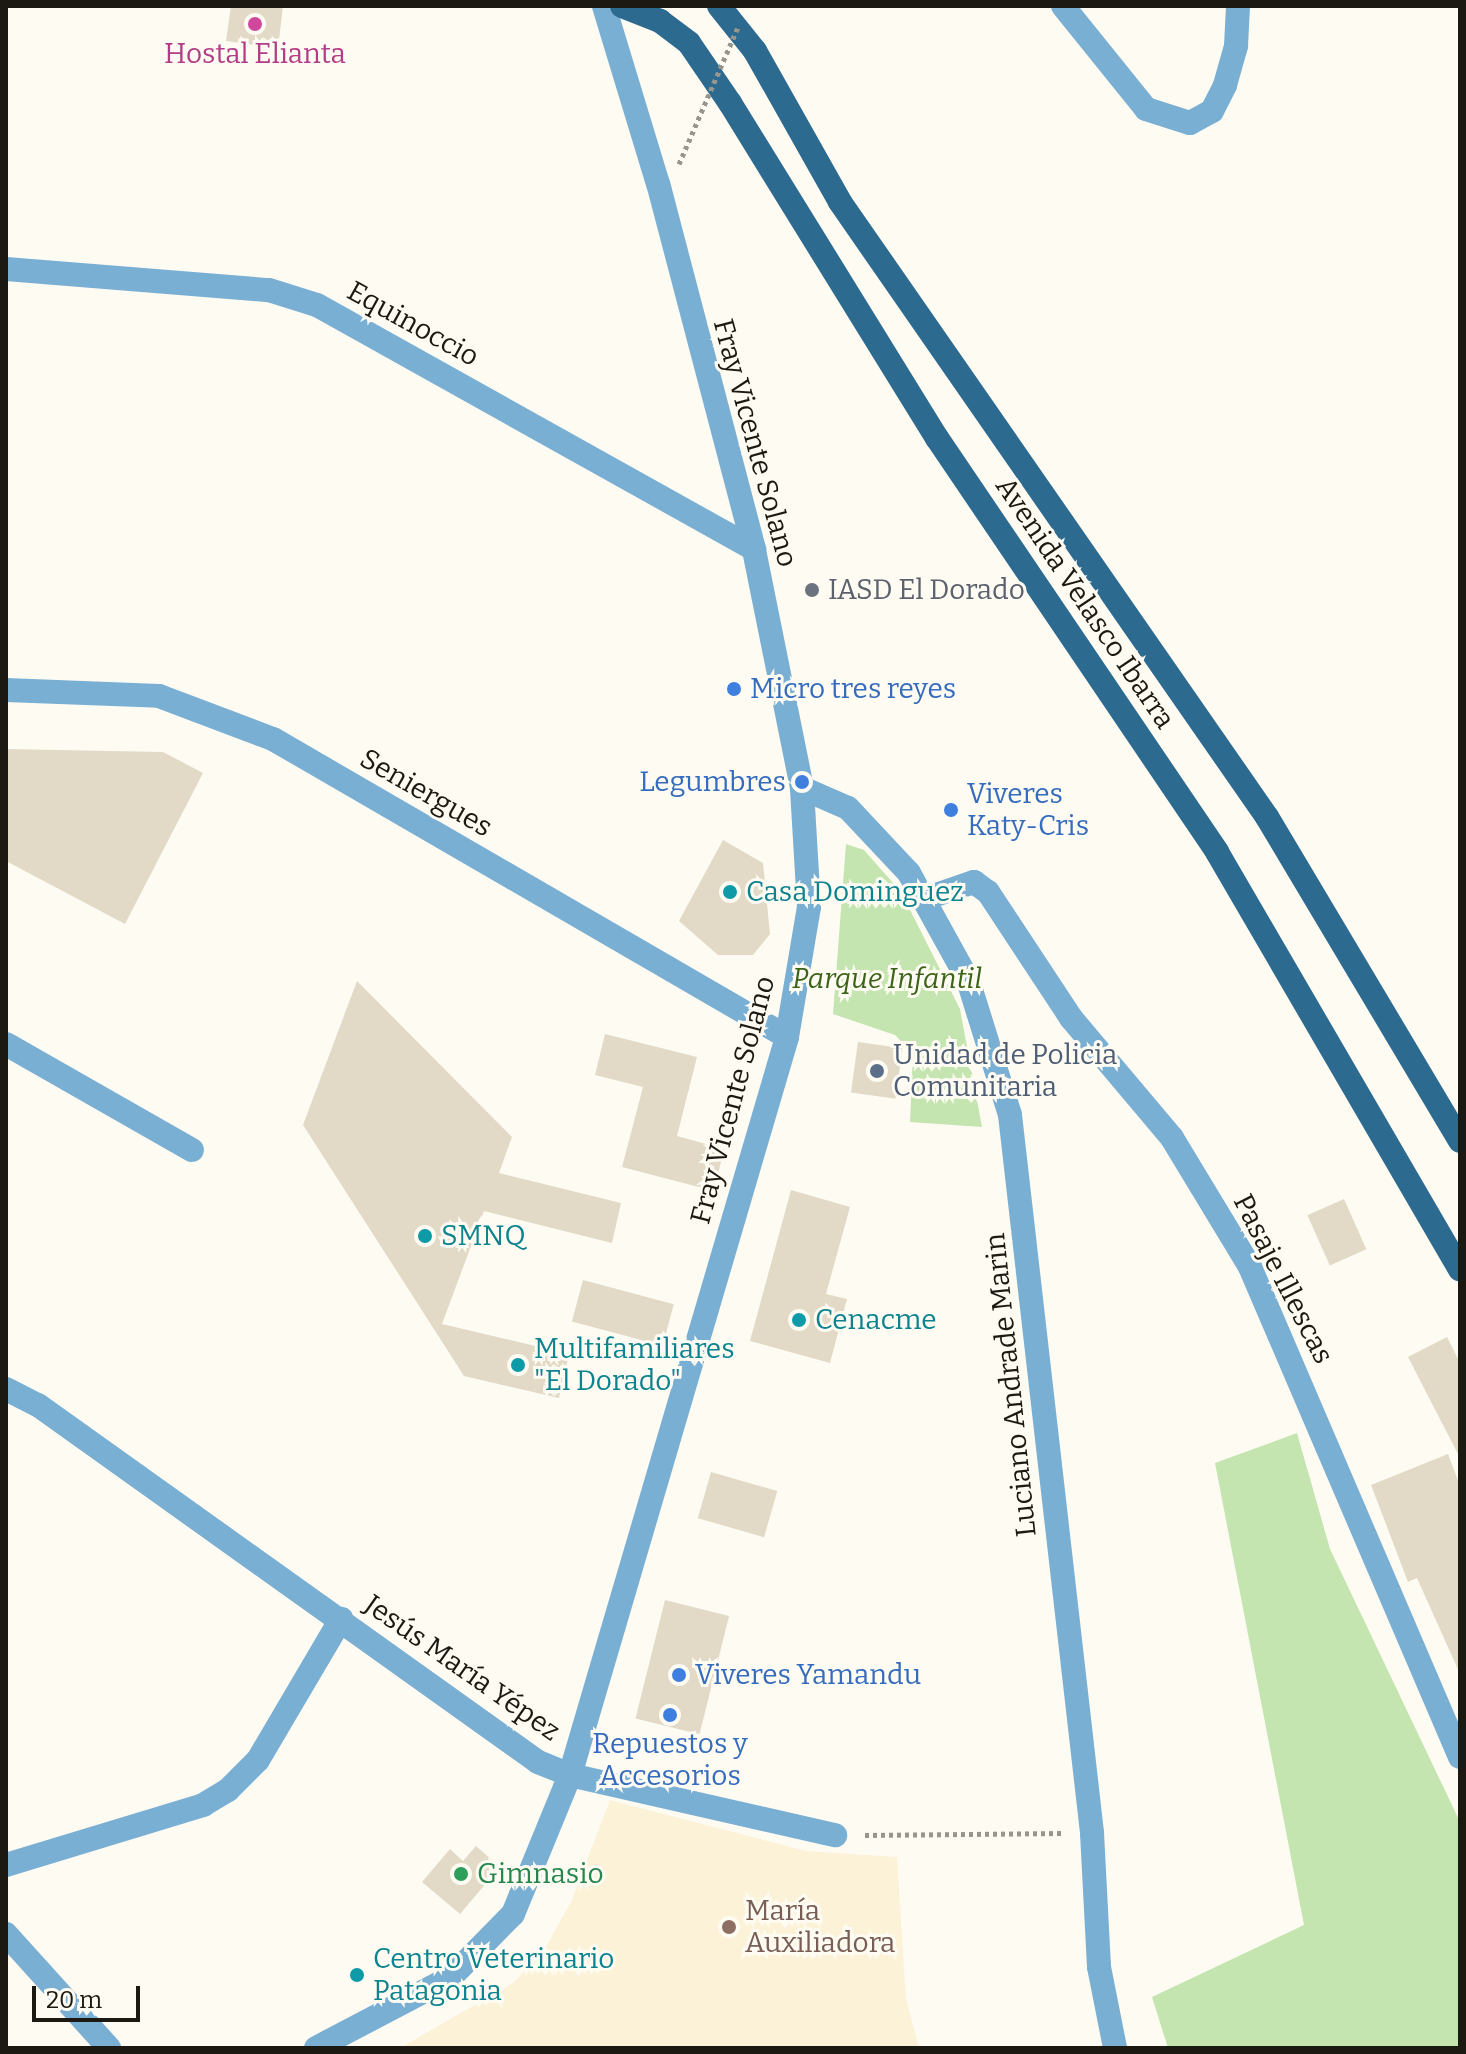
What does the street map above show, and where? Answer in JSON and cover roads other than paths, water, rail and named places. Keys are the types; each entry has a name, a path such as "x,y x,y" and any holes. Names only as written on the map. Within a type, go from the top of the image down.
{"main road":[{"name":"Avenida Velasco Ibarra","path":"622,6 660,21 689,43 730,103 937,438 1217,852 1460,1269"},
{"name":"Avenida Velasco Ibarra","path":"726,12 755,51 840,202 1267,817 1460,1141"}],"street":[{"name":"Fray Vicente Solano","path":"316,2048 451,1977 486,1947 513,1914 570,1775 787,1037 809,907 802,788 754,549 658,184 604,6"},
{"path":"1063,6 1146,109 1190,123 1212,111 1225,85 1236,46 1238,6"},
{"name":"Equinoccio","path":"6,269 269,290 317,305 754,549"},
{"name":"Seniergues","path":"6,690 159,696 273,739 787,1037"},
{"name":"Luciano Andrade Marin","path":"802,788 848,808 909,873 968,980 1010,1115 1092,1833 1099,1967 1115,2048"},
{"name":"Pasaje Illescas","path":"924,899 974,882 988,892 1071,1018 1172,1138 1250,1267 1460,1757"},
{"path":"6,1044 192,1150"},
{"name":"Jesús María Yépez","path":"6,1389 341,1619 538,1762 570,1775 835,1835"},
{"path":"6,1865 203,1805 228,1790 258,1760 341,1619"},
{"path":"6,1934 109,2048"}],"place":[{"name":"Hostal Elianta","path":"255,24"},
{"name":"IASD El Dorado","path":"812,590"},
{"name":"Micro tres reyes","path":"734,689"},
{"name":"Legumbres","path":"802,782"},
{"name":"Viveres Katy-Cris","path":"951,810"},
{"name":"Casa Dominguez","path":"730,892"},
{"name":"Unidad de Policia Comunitaria","path":"877,1071"},
{"name":"SMNQ","path":"425,1236"},
{"name":"Cenacme","path":"799,1320"},
{"name":"Multifamiliares \"El Dorado\"","path":"518,1365"},
{"name":"Viveres Yamandu","path":"679,1675"},
{"name":"Repuestos y Accesorios","path":"670,1715"},
{"name":"Gimnasio","path":"461,1874"},
{"name":"María Auxiliadora","path":"729,1927"},
{"name":"Centro Veterinario Patagonia","path":"357,1975"}],"park label":[{"name":"Parque Infantil","path":"887,979"}]}
